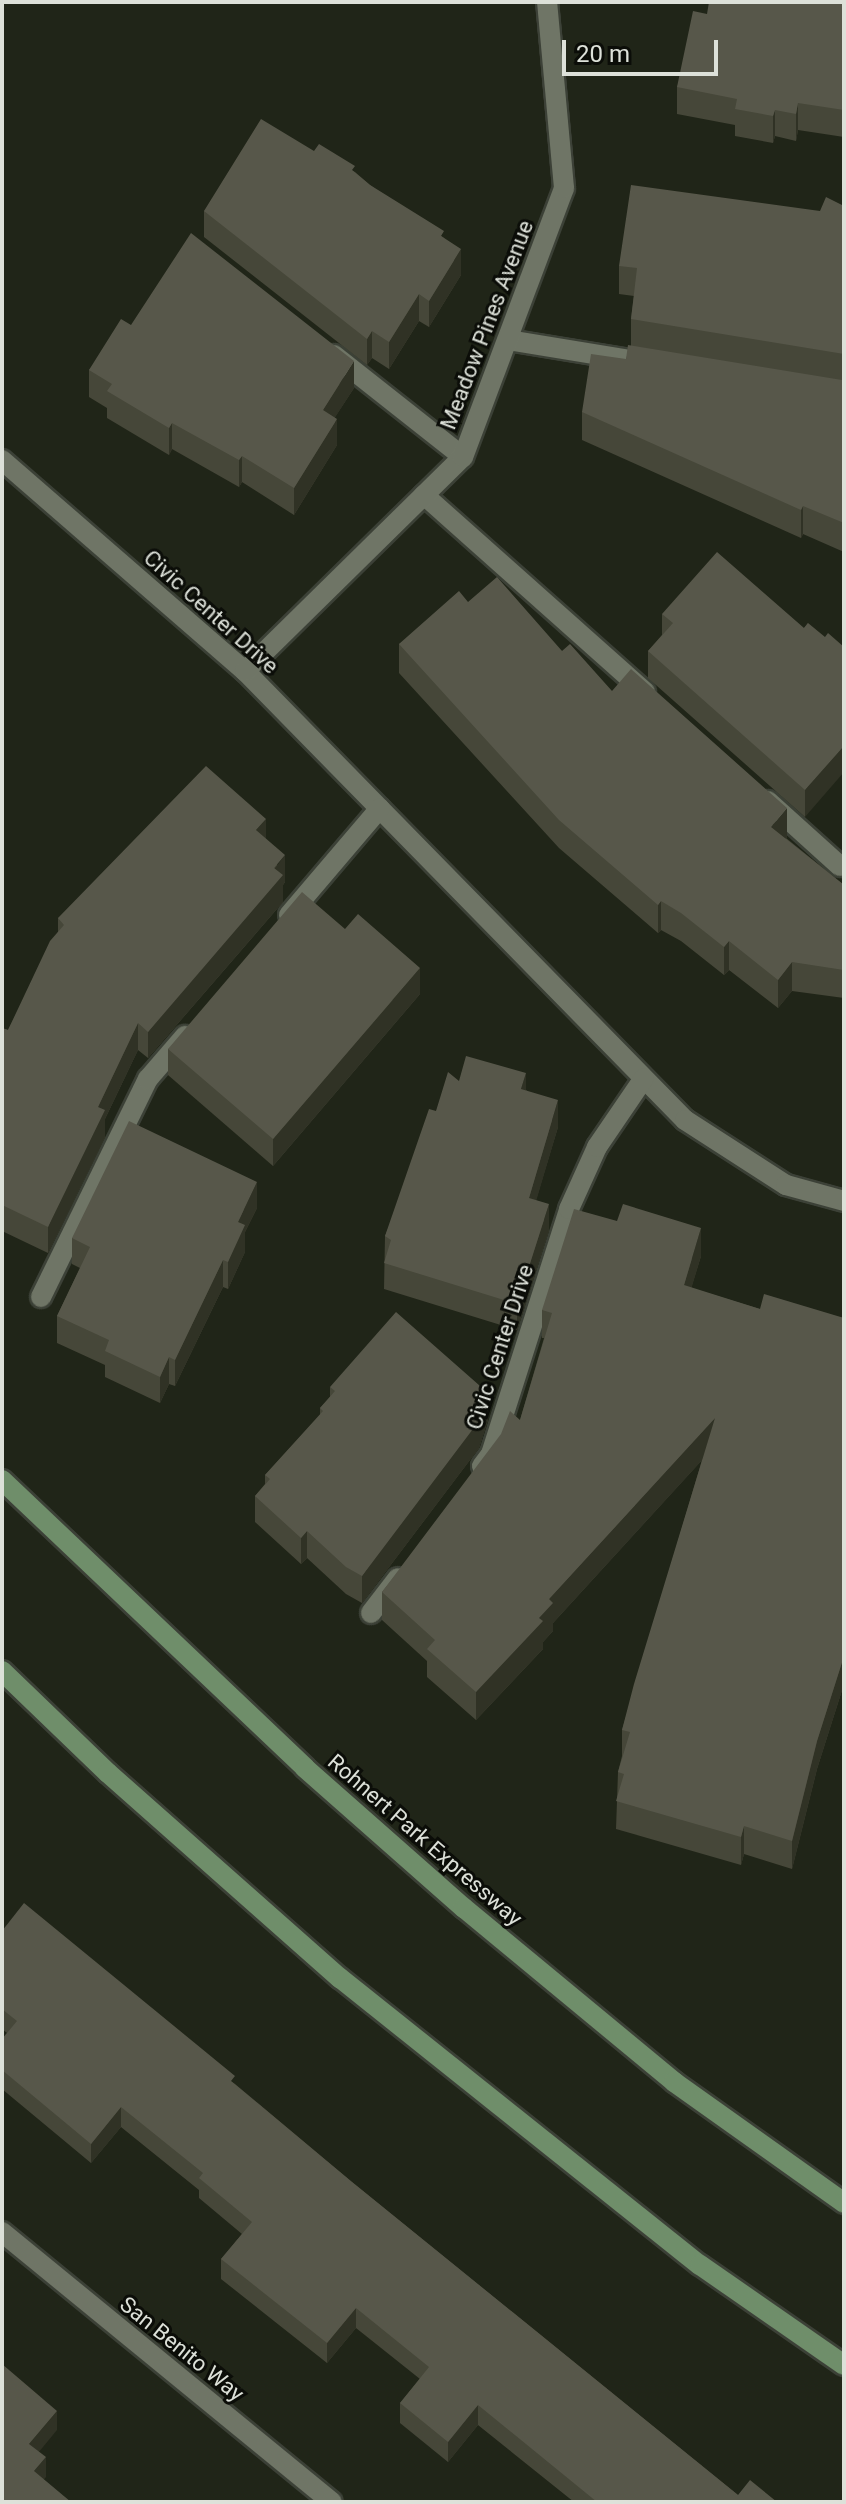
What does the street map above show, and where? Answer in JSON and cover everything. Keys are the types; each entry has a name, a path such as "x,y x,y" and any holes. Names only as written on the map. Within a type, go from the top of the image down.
{"main road":[{"name":"Rohnert Park Expressway","path":"2,1480 305,1768 464,1908 674,2082 844,2203"},
{"path":"2,1671 108,1773 340,1978 700,2265 844,2365"}],"street":[{"name":"Meadow Pines Avenue","path":"245,671 463,457 564,188 547,2"},
{"path":"508,340 661,365"},
{"path":"315,341 463,457"},
{"name":"Civic Center Drive","path":"2,460 245,671 685,1120 786,1185 844,1201"},
{"path":"424,495 662,707"},
{"path":"757,792 840,866"},
{"path":"279,926 380,808"},
{"path":"41,1297 148,1079 198,1021"},
{"name":"Civic Center Drive","path":"473,1478 491,1454 569,1209 597,1147 644,1078"},
{"path":"371,1613 408,1564"},
{"name":"San Benito Way","path":"2,2232 332,2502"}],"building":[{"path":"709,2 844,2 844,110 798,103 796,114 775,110 773,116 735,109 737,99 677,87 693,11 707,14"},
{"path":"261,119 314,151 319,144 355,166 352,170 370,185 444,231 441,236 461,249 429,301 419,294 389,342 372,331 367,339 204,211"},
{"path":"631,185 820,211 826,197 844,206 844,354 631,319 637,268 619,266"},
{"path":"191,233 354,361 323,410 337,419 294,488 242,456 239,460 172,423 169,428 107,391 112,384 89,370 121,319 131,325"},
{"path":"628,345 844,378 844,523 803,506 801,510 582,412 591,354 626,359"},
{"path":"717,552 804,628 808,623 825,637 828,633 844,647 844,746 805,790 648,651 673,623 662,614"},
{"path":"497,577 562,651 570,644 612,691 631,669 787,808 771,827 844,885 844,970 792,962 778,980 729,941 724,947 681,913 661,901 658,905 559,820 399,644 459,591 468,602"},
{"path":"206,766 266,819 256,830 285,855 274,868 283,875 148,1032 138,1023 98,1107 105,1110 48,1227 2,1205 2,1028 8,1030 50,941 64,925 58,918"},
{"path":"302,892 345,929 358,914 420,968 273,1139 168,1049"},
{"path":"466,1056 526,1073 521,1089 558,1100 529,1198 549,1204 517,1304 384,1263 391,1240 385,1236 429,1109 436,1111 448,1072 459,1081"},
{"path":"129,1121 257,1182 238,1222 245,1225 228,1262 223,1260 175,1360 169,1357 160,1377 105,1351 109,1340 57,1316 90,1247 72,1238"},
{"path":"623,1204 701,1228 684,1285 760,1309 764,1294 844,1318 844,1656 817,1741 792,1841 744,1826 741,1837 616,1801 624,1774 618,1772 630,1732 622,1730 715,1418 549,1599 553,1603 539,1618 543,1621 476,1692 427,1649 435,1640 382,1592 501,1434 510,1411 520,1420 552,1313 542,1310 574,1209 617,1221"},
{"path":"396,1312 488,1393 479,1421 362,1576 346,1567 307,1531 301,1538 255,1496 270,1479 265,1475 323,1411 320,1408 335,1391 330,1387"},
{"path":"24,1903 235,2076 231,2081 352,2182 738,2495 750,2480 777,2502 597,2502 478,2405 448,2442 400,2403 429,2367 356,2308 327,2343 221,2259 252,2222 199,2178 203,2173 121,2107 91,2144 2,2070 2,2039 17,2021 2,2009 2,1931"},
{"path":"2,2364 57,2411 29,2444 46,2457 34,2471 71,2502 2,2502"}]}
